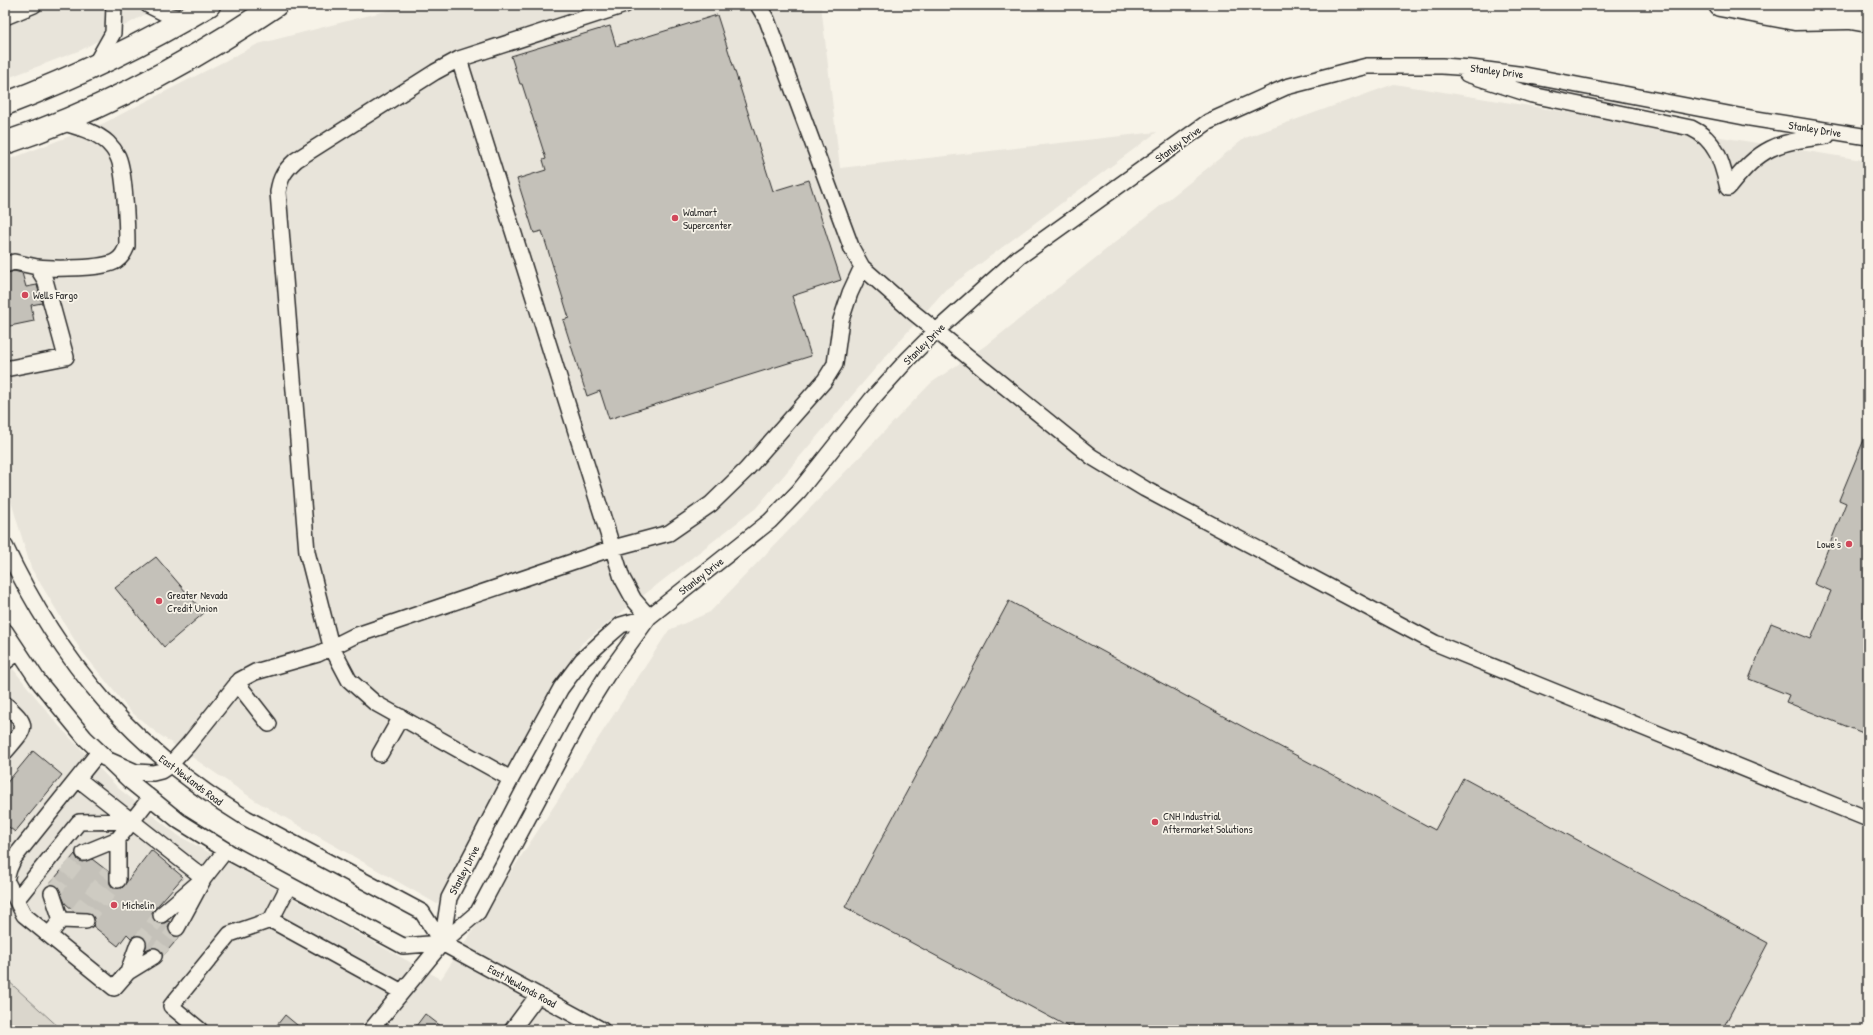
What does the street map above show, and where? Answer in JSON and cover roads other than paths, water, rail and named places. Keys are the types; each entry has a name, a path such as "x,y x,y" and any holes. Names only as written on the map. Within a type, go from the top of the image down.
{"highway":[{"path":"5,104 71,78 209,5"},
{"path":"5,143 107,103 162,75 222,40 276,5"},
{"path":"1720,5 1795,19 1855,15"},
{"path":"1787,5 1855,15"}],"street":[{"path":"5,17 34,5"},
{"path":"95,66 113,33 114,5"},
{"path":"148,5 168,15 185,19"},
{"path":"511,779 375,702 349,680 331,646 307,552 278,192 280,179 286,169 296,160 366,114 459,59 625,5"},
{"path":"758,5 767,20 852,249 862,267 917,315 1092,457 1145,489 1435,643 1868,819"},
{"path":"459,59 622,578 634,600 649,617"},
{"name":"Stanley Drive","path":"442,943 478,912 587,707 607,674 649,617 770,521 799,491 891,378 937,331 1019,257 1208,122 1286,87 1367,66 1442,66 1525,75 1744,117 1868,137"},
{"path":"1442,66 1532,95 1691,128 1705,136 1717,150 1728,188 1743,170 1754,160 1776,145 1790,141 1842,134"},
{"path":"5,265 14,262 53,269 103,265 115,262 123,255 127,246 121,169 118,156 109,144 91,132 61,122"},
{"path":"5,369 66,357 45,280 37,267"},
{"path":"102,755 136,772 153,773 162,770 170,765 238,683 255,672 318,654 331,646 354,636 613,548 669,533 711,504 751,464 825,380 835,364 841,320 850,293 862,267"},
{"name":"East Newlands Road","path":"5,546 39,613 80,673 121,721 170,765 214,798 246,818 422,912 442,943 602,1030"},
{"name":"Stanley Drive","path":"442,943 449,898 511,779 561,688 582,660 621,625 649,617"},
{"path":"5,631 18,652 62,712 102,755 150,798 179,821 226,850 403,946 442,943"},
{"path":"5,662 18,652"},
{"path":"238,683 269,724"},
{"path":"5,704 18,715 23,723 23,728 21,733 5,752"},
{"path":"380,754 401,717"},
{"path":"102,755 78,779 14,858 6,880 24,915 114,988 128,972 154,956"},
{"path":"78,779 204,878"},
{"path":"88,856 118,839 150,798"},
{"path":"17,899 79,822 132,821"},
{"path":"114,876 118,839"},
{"path":"177,928 204,878 226,850"},
{"path":"161,915 204,878"},
{"path":"200,1030 171,1006 230,934 271,920 289,885"},
{"path":"56,896 61,920"},
{"path":"49,935 61,920 82,917"},
{"path":"271,920 402,992"},
{"path":"372,1030 442,943"},
{"path":"128,972 138,944"},
{"path":"512,1030 538,995"}],"tunnel":[{"path":"52,893 84,853"},
{"path":"77,914 109,872"},
{"path":"86,921 118,880"},
{"path":"138,944 161,915"},
{"path":"154,956 177,928"}],"place":[{"name":"Walmart Supercenter","path":"675,218"},
{"name":"Wells Fargo","path":"25,295"},
{"name":"Lowe's","path":"1849,544"},
{"name":"Greater Nevada Credit Union","path":"159,601"},
{"name":"CNH Industrial Aftermarket Solutions","path":"1155,822"},
{"name":"Michelin","path":"114,905"}]}
